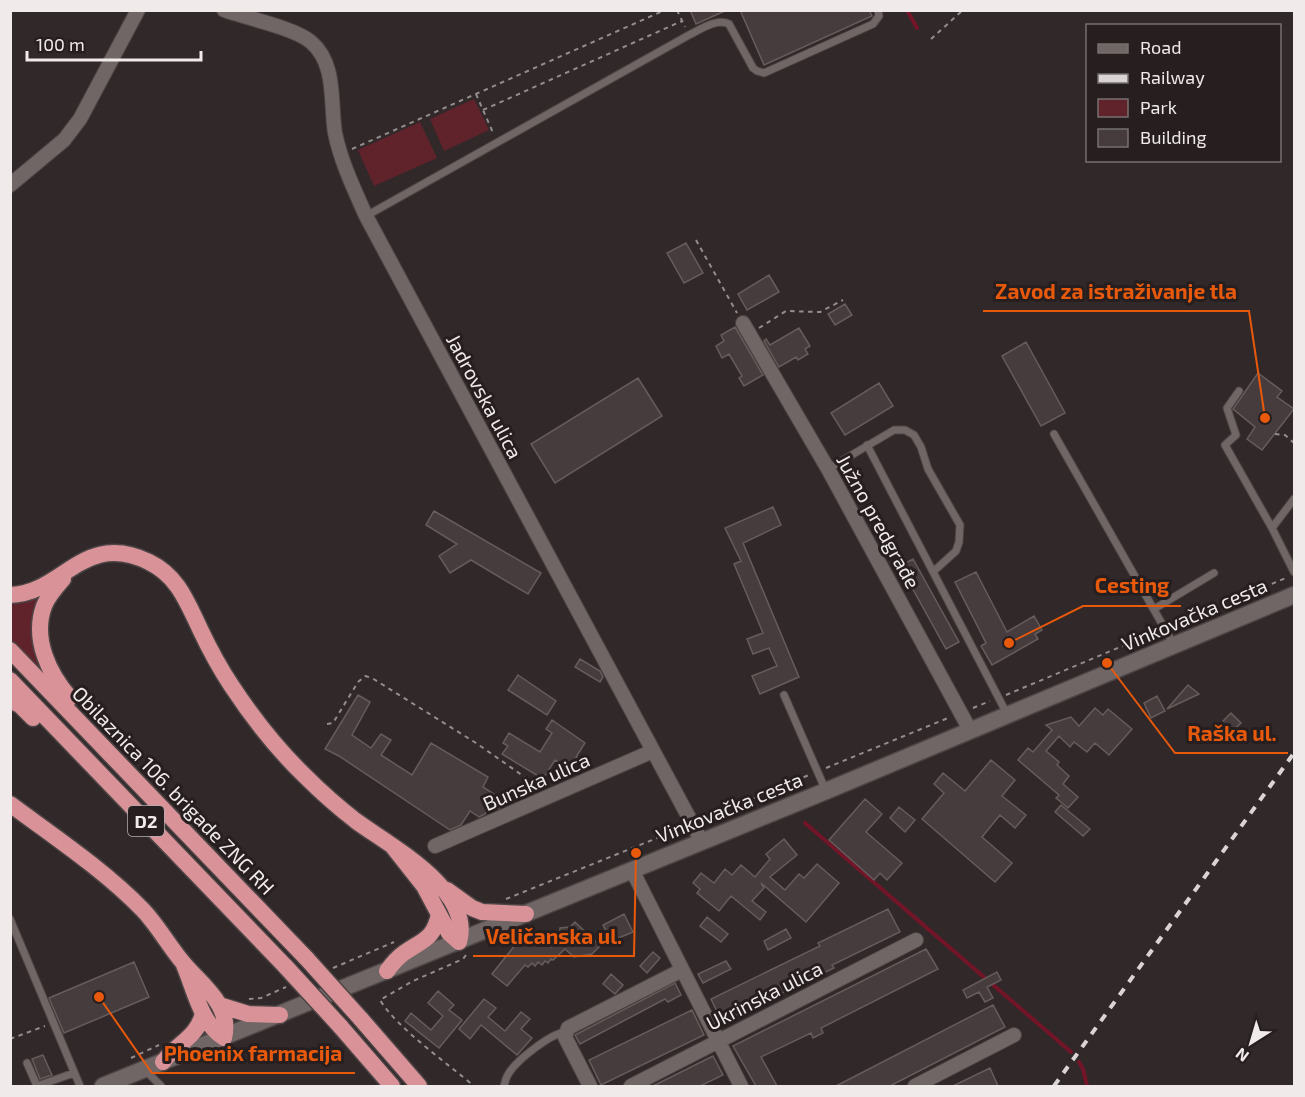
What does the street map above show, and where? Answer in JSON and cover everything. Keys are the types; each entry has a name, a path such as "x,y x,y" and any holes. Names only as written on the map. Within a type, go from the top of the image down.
{"highway":[{"path":"10,595 20,595 35,590 86,559 100,555 133,556 149,562 176,583 230,684 279,748 324,794 418,864 472,908 482,912 526,914"},
{"path":"71,568 50,594 44,607 40,622 41,640 45,656 58,684 83,716 91,735"},
{"name":"Obilaznica 106. brigade ZNG RH","path":"10,651 307,959 419,1086"},
{"name":"D2","path":"10,680 286,967 392,1086"},
{"path":"10,700 20,705 50,731 63,735"},
{"path":"10,804 124,892 165,936 184,964 200,979 219,1005 225,1023 224,1038"},
{"path":"394,848 424,886 449,933 462,946"},
{"path":"440,884 459,919 462,946"},
{"path":"387,971 396,960 425,941 436,926 438,914"},
{"path":"184,964 203,1013 212,1027 224,1038"},
{"path":"219,1005 248,1014 280,1015"},
{"path":"163,1062 194,1033 202,1021 203,1013"}],"main road":[{"name":"Vinkovačka cesta","path":"103,1086 387,971 462,946 526,914 701,840 825,791 1294,595"}],"street":[{"path":"10,185 64,140 80,119 138,10"},
{"name":"Jadrovska ulica","path":"224,10 292,32 310,40 322,53 329,75 335,133 352,186 366,216 701,840"},
{"name":"Južno predgrađe","path":"746,329 828,469 970,730"},
{"name":"Bunska ulica","path":"435,846 653,751"},
{"path":"632,870 741,1086"},
{"name":"Ukrinska ulica","path":"631,1086 916,940"},
{"path":"590,1086 565,1037 566,1032 573,1024 682,970"},
{"path":"915,1086 1014,1035"}],"lane":[{"path":"366,216 689,35 715,23 723,21 729,24 753,68 764,73 873,24 877,20 878,10"},
{"path":"1239,391 1227,408 1236,435 1225,446 1272,528 1294,572"},
{"path":"828,469 894,430 905,430 914,435 921,447 928,469 960,525 956,551 934,571"},
{"path":"1054,434 1174,645"},
{"path":"867,445 1007,714"},
{"path":"1272,528 1294,499"},
{"path":"1154,609 1214,573"},
{"path":"784,695 825,791"},
{"path":"10,919 80,1086"},
{"path":"504,1086 507,1075 516,1064 554,1035 566,1032"},
{"path":"27,1063 37,1086 74,1073"},
{"path":"145,1070 161,1086"}],"path":[{"path":"341,153 665,10"},
{"path":"677,10 689,35"},
{"path":"931,39 963,10"},
{"path":"483,110 682,21"},
{"path":"476,94 497,142"},
{"path":"696,240 746,329 786,310 820,312 843,300"},
{"path":"1275,434 1286,435 1294,443"},
{"path":"327,724 333,723 358,682 365,676 372,678 476,743 551,796"},
{"path":"501,900 692,823"},
{"path":"325,971 396,941"},
{"path":"462,946 467,953 463,959 423,976 380,1000 385,1008 408,1030 474,1086"},
{"path":"418,969 423,976"},
{"path":"240,998 261,998 294,984"},
{"path":"10,1039 54,1023"},
{"path":"132,1058 164,1043"}],"green space":[{"path":"474,99 489,130 444,151 430,119"},
{"path":"420,122 437,158 374,186 358,150"},
{"path":"45,588 44,676 11,641 11,600"}],"building":[{"path":"690,10 727,10 696,24"},
{"path":"740,10 869,10 872,16 764,65"},
{"path":"686,243 703,273 684,283 667,253"},
{"path":"769,275 779,292 747,310 738,294"},
{"path":"845,304 852,315 835,325 828,314"},
{"path":"735,327 763,375 744,386 739,378 742,376 729,354 722,358 716,346 724,341 721,335"},
{"path":"799,328 810,346 805,349 808,354 798,360 796,357 779,367 764,341 766,339 770,345"},
{"path":"1026,342 1065,413 1041,426 1002,356"},
{"path":"1258,373 1282,391 1277,397 1294,409 1262,450 1247,439 1255,427 1233,409"},
{"path":"638,378 662,416 555,483 531,444"},
{"path":"879,383 893,406 845,435 831,413"},
{"path":"773,507 781,525 743,543 799,677 760,694 752,676 777,666 769,648 753,654 747,639 763,633 734,564 741,561 725,528"},
{"path":"434,511 541,573 528,594 471,560 450,573 439,556 457,544 426,525"},
{"path":"913,559 959,642 946,649 900,566"},
{"path":"976,572 1007,632 1034,616 1042,630 1035,634 1038,639 992,665 981,646 986,643 955,582"},
{"path":"580,659 600,671 603,677 600,682 575,667"},
{"path":"518,675 556,701 547,715 508,690"},
{"path":"1188,685 1199,694 1167,709"},
{"path":"358,695 370,702 352,735 371,748 381,734 391,740 381,755 412,775 431,743 488,777 483,787 509,804 498,809 491,805 485,814 479,817 470,811 461,825 450,830 325,749"},
{"path":"1157,696 1165,711 1151,718 1144,703"},
{"path":"1095,708 1103,715 1108,709 1132,729 1109,755 1095,743 1087,752 1074,742 1070,747 1059,736 1046,751 1059,762 1057,765 1069,776 1063,784 1078,797 1068,808 1056,798 1059,795 1018,760 1028,748 1033,752 1052,730 1046,725 1071,717 1079,726"},
{"path":"1231,713 1241,723 1227,736 1218,726"},
{"path":"552,720 585,743 571,770 555,760 543,779 502,754 508,746 503,743 509,733 540,752 552,733 546,729"},
{"path":"991,760 1015,780 1002,796 1026,815 1015,828 1000,815 982,837 1012,863 995,882 922,819 944,793 934,784 943,773 965,791"},
{"path":"865,799 882,814 866,832 902,863 887,880 880,873 874,880 829,840"},
{"path":"1061,805 1090,829 1083,836 1055,812"},
{"path":"899,807 915,820 905,832 890,818"},
{"path":"784,839 797,855 770,877 785,890 799,874 804,878 817,864 839,883 806,922 761,883 764,888 752,901 766,912 760,920 731,896 719,911 697,893 700,889 693,883 701,873 714,883 725,869 732,875 741,865 755,877 770,859 766,854"},
{"path":"888,909 900,932 832,965 834,968 722,1022 711,999 820,946 818,943"},
{"path":"624,914 633,932 611,941 603,925"},
{"path":"707,917 728,934 721,942 700,926"},
{"path":"575,922 600,946 592,954 574,957 565,949 548,963 545,961 542,965 538,962 535,966 532,963 528,967 525,965 507,986 492,974 520,939 524,941 528,936 532,940 537,935 551,947 559,937 560,928 570,927"},
{"path":"786,929 791,938 768,950 764,941"},
{"path":"926,949 938,969 821,1028 823,1033 813,1038 811,1033 761,1057 777,1086 756,1086 733,1046"},
{"path":"653,952 660,958 647,973 640,966"},
{"path":"726,961 731,969 703,983 698,974"},
{"path":"134,962 149,997 64,1033 49,998"},
{"path":"997,972 1001,980 987,987 993,998 985,1002 979,992 967,998 963,990"},
{"path":"611,974 623,985 615,994 603,984"},
{"path":"675,983 681,995 668,1002 665,999 580,1044 575,1035"},
{"path":"438,991 454,1005 449,1010 462,1020 439,1048 405,1021 411,1013 431,1030 443,1016 428,1003"},
{"path":"484,999 496,1008 488,1017 505,1031 521,1012 530,1019 521,1029 532,1038 517,1055 481,1025 470,1039 459,1029"},
{"path":"993,1005 1005,1027 890,1086 836,1086"},
{"path":"692,1010 704,1035 601,1085 589,1060"},
{"path":"43,1055 52,1075 40,1079 32,1059"},
{"path":"713,1056 723,1075 700,1086 653,1086"},
{"path":"990,1068 998,1086 953,1086"}],"waterway":[{"path":"907,10 917,28"},
{"path":"805,823 1071,1052"},
{"path":"1079,1062 1087,1086"}],"railway":[{"path":"1054,1086 1294,753"}],"place":[{"name":"Zavod za istraživanje tla","path":"1265,418"},
{"name":"Cesting","path":"1009,643"},
{"name":"Raška ul.","path":"1107,663"},
{"name":"Veličanska ul.","path":"636,853"},
{"name":"Phoenix farmacija","path":"99,997"}]}
